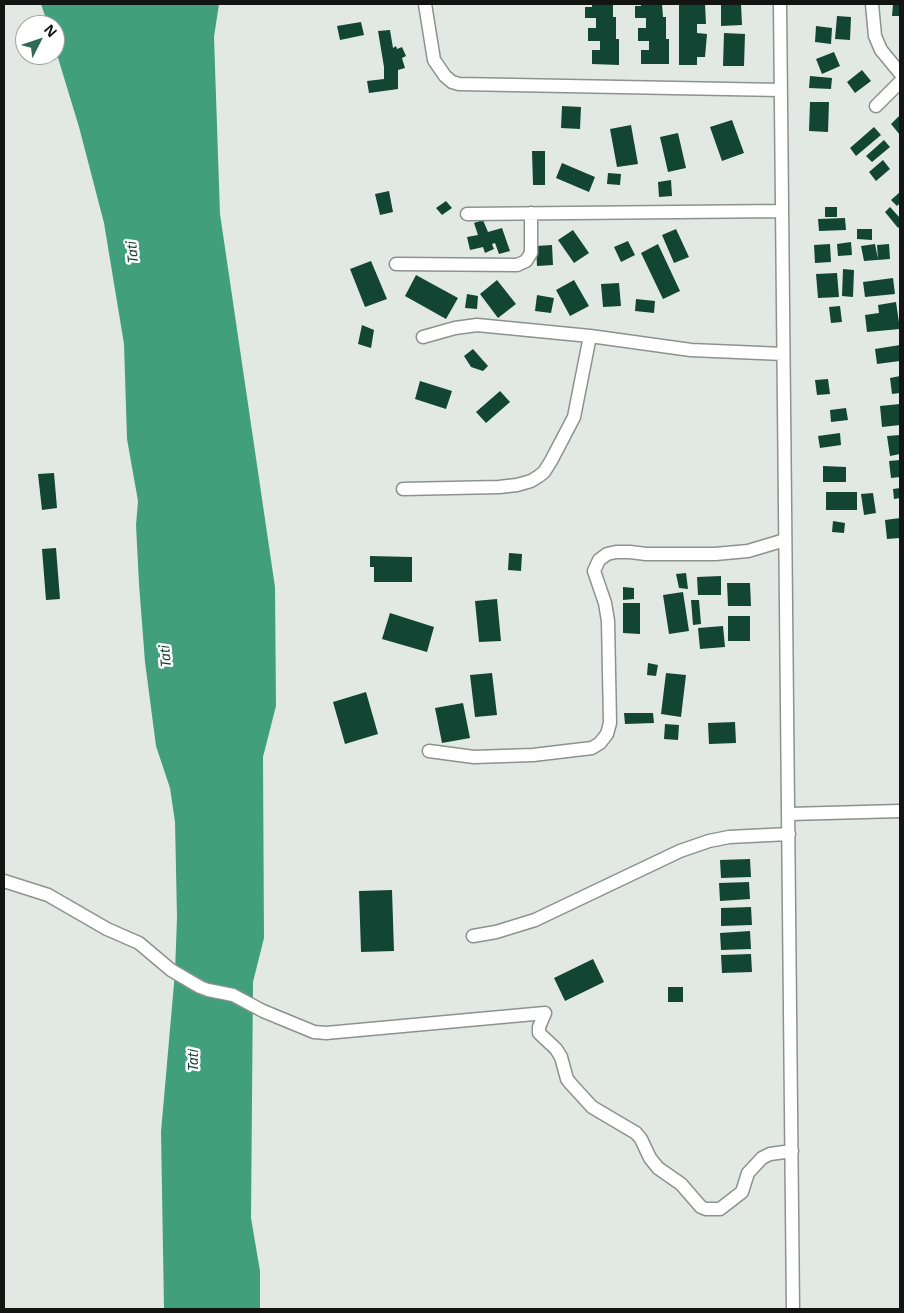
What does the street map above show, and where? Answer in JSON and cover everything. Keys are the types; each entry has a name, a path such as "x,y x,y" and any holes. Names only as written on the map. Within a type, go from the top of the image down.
{"street":[{"path":"425,4 434,60 445,76 452,82 459,84 782,90"},
{"path":"780,4 794,1309"},
{"path":"872,4 875,36 881,50 900,73"},
{"path":"876,106 900,82"},
{"path":"467,214 782,210"},
{"path":"396,264 517,265 526,261 531,253 531,213"},
{"path":"424,337 455,328 477,325 590,336 691,350 783,354"},
{"path":"403,489 499,487 531,481 544,472 574,417 590,336"},
{"path":"429,751 474,757 532,755 592,748 600,743 607,734 610,723 608,621 605,603 594,572 599,560 607,554 616,552 715,554 748,551 786,540"},
{"path":"789,814 900,811"},
{"path":"473,936 496,932 535,920 680,852 709,841 728,837 789,834"},
{"path":"4,881 48,895 107,929 139,943 170,970 200,987 233,995 263,1011 314,1032 326,1033 545,1012 539,1026 540,1033 561,1056 567,1079 571,1084 592,1108 636,1133 658,1168 680,1184 706,1210 720,1210 742,1192 748,1173 762,1158 770,1154 792,1151"}],"water":[{"name":"Tati","path":"41,4 219,4 214,37 220,214 275,587 276,706 263,757 264,938 253,982 251,1218 260,1271 260,1309 164,1309 161,1132 175,972 177,918 175,822 170,788 156,746 145,662 136,525 138,501 127,439 124,344 104,223 79,127 60,65 65,65 65,15 45,15"}],"building":[{"path":"592,4 613,4 613,17 616,17 616,39 619,39 619,65 592,64 592,50 600,50 600,41 588,41 588,28 596,28 596,18 585,18 585,7 592,7"},
{"path":"641,4 662,4 663,17 666,17 666,39 669,39 669,64 641,64 641,50 649,50 649,41 638,41 638,28 646,28 646,18 635,18 635,6 641,6"},
{"path":"679,4 705,4 706,24 697,24 697,33 707,34 705,57 697,57 697,65 679,65"},
{"path":"721,4 741,4 742,25 721,26"},
{"path":"893,4 900,4 900,16 892,16"},
{"path":"837,16 851,17 850,40 835,39"},
{"path":"361,22 364,35 340,40 337,26"},
{"path":"816,26 832,28 831,44 815,42"},
{"path":"390,30 393,48 396,46 397,49 402,47 406,56 402,58 405,68 398,70 398,89 369,93 367,81 384,79 378,31"},
{"path":"724,33 745,34 744,66 723,66"},
{"path":"834,52 840,66 822,74 816,59"},
{"path":"862,70 871,81 855,93 847,82"},
{"path":"810,76 832,78 831,89 809,88"},
{"path":"810,102 829,102 828,132 809,131"},
{"path":"562,106 581,107 580,129 561,128"},
{"path":"900,115 900,135 891,124"},
{"path":"732,120 744,153 722,161 710,127"},
{"path":"631,125 638,164 617,167 610,129"},
{"path":"874,127 881,135 856,156 850,148"},
{"path":"678,133 686,168 668,172 660,137"},
{"path":"884,140 890,147 872,162 866,156"},
{"path":"532,151 545,151 545,185 533,185"},
{"path":"883,160 890,169 876,181 869,172"},
{"path":"562,163 595,177 589,192 556,178"},
{"path":"608,173 621,174 620,185 607,184"},
{"path":"671,180 672,196 659,197 658,182"},
{"path":"389,191 393,212 380,215 375,194"},
{"path":"900,192 900,203 897,206 891,200"},
{"path":"446,201 452,208 442,215 436,208"},
{"path":"825,207 837,207 837,217 825,217"},
{"path":"890,207 900,218 900,226 898,228 885,212"},
{"path":"845,218 846,230 819,231 818,219"},
{"path":"483,220 488,232 502,228 510,251 499,254 495,243 492,244 494,249 485,253 483,247 470,250 467,237 478,235 474,223"},
{"path":"676,229 689,257 674,263 662,235"},
{"path":"857,229 872,229 872,240 857,239"},
{"path":"573,230 589,253 574,263 558,240"},
{"path":"628,241 635,255 621,262 614,247"},
{"path":"851,242 852,255 838,256 837,244"},
{"path":"658,244 680,291 663,299 641,253"},
{"path":"830,244 831,262 815,263 814,245"},
{"path":"875,244 878,259 877,245 889,244 890,259 864,261 861,246"},
{"path":"552,245 553,265 537,266 536,246"},
{"path":"371,261 387,299 365,307 350,269"},
{"path":"843,269 854,270 853,297 842,296"},
{"path":"837,273 839,297 818,298 816,274"},
{"path":"416,275 458,298 446,319 405,296"},
{"path":"893,278 895,294 865,297 863,282"},
{"path":"497,280 516,304 498,318 480,294"},
{"path":"574,280 589,306 570,316 556,290"},
{"path":"619,283 621,306 603,307 601,284"},
{"path":"467,294 478,296 477,309 465,308"},
{"path":"537,295 554,298 551,313 535,311"},
{"path":"636,299 655,301 654,313 635,311"},
{"path":"896,302 900,329 867,332 865,315 879,313 878,305"},
{"path":"840,306 842,322 831,323 829,307"},
{"path":"362,325 374,330 371,348 358,344"},
{"path":"900,345 900,361 877,364 875,349"},
{"path":"473,349 488,366 483,371 471,367 464,356"},
{"path":"900,376 900,393 892,394 890,378"},
{"path":"828,379 830,394 817,395 815,380"},
{"path":"420,381 452,391 446,409 415,399"},
{"path":"500,391 510,402 486,423 476,412"},
{"path":"900,404 900,425 882,427 880,406"},
{"path":"846,408 848,420 831,422 830,410"},
{"path":"840,433 841,445 820,448 818,436"},
{"path":"900,435 900,454 890,456 887,436"},
{"path":"900,460 900,477 891,478 889,461"},
{"path":"823,466 846,467 846,482 823,482"},
{"path":"54,473 57,508 42,510 38,474"},
{"path":"900,488 900,498 894,499 893,489"},
{"path":"826,492 857,492 857,510 826,510"},
{"path":"873,493 876,513 864,515 861,494"},
{"path":"900,518 900,538 887,539 885,520"},
{"path":"833,521 845,523 844,533 832,532"},
{"path":"56,548 60,599 46,600 42,549"},
{"path":"509,553 522,554 521,571 508,570"},
{"path":"370,556 412,557 412,582 374,582 374,567 370,567"},
{"path":"686,573 688,589 679,588 676,574"},
{"path":"721,576 721,595 698,595 697,577"},
{"path":"727,583 750,583 751,606 728,606"},
{"path":"623,587 634,588 634,599 623,600"},
{"path":"683,592 689,631 669,634 663,595"},
{"path":"497,599 501,641 479,642 475,601"},
{"path":"691,600 699,600 701,624 693,625"},
{"path":"623,603 640,603 640,634 623,633"},
{"path":"390,613 434,627 427,652 382,639"},
{"path":"728,616 750,616 750,641 728,641"},
{"path":"723,626 725,647 700,649 698,628"},
{"path":"648,663 658,665 656,676 647,675"},
{"path":"492,673 497,715 475,717 470,675"},
{"path":"666,673 686,675 681,717 661,714"},
{"path":"366,692 378,734 345,744 333,702"},
{"path":"463,703 470,738 442,743 435,708"},
{"path":"624,713 653,713 654,723 625,724"},
{"path":"735,722 736,743 709,744 708,723"},
{"path":"665,724 679,725 678,740 664,739"},
{"path":"750,859 751,877 721,878 720,860"},
{"path":"749,882 750,899 720,901 719,883"},
{"path":"392,890 394,951 361,952 359,891"},
{"path":"751,907 752,925 721,926 721,908"},
{"path":"750,931 751,949 721,950 720,933"},
{"path":"751,954 752,972 722,973 721,955"},
{"path":"593,959 604,982 565,1001 554,978"},
{"path":"668,987 683,987 683,1002 668,1002"}]}
